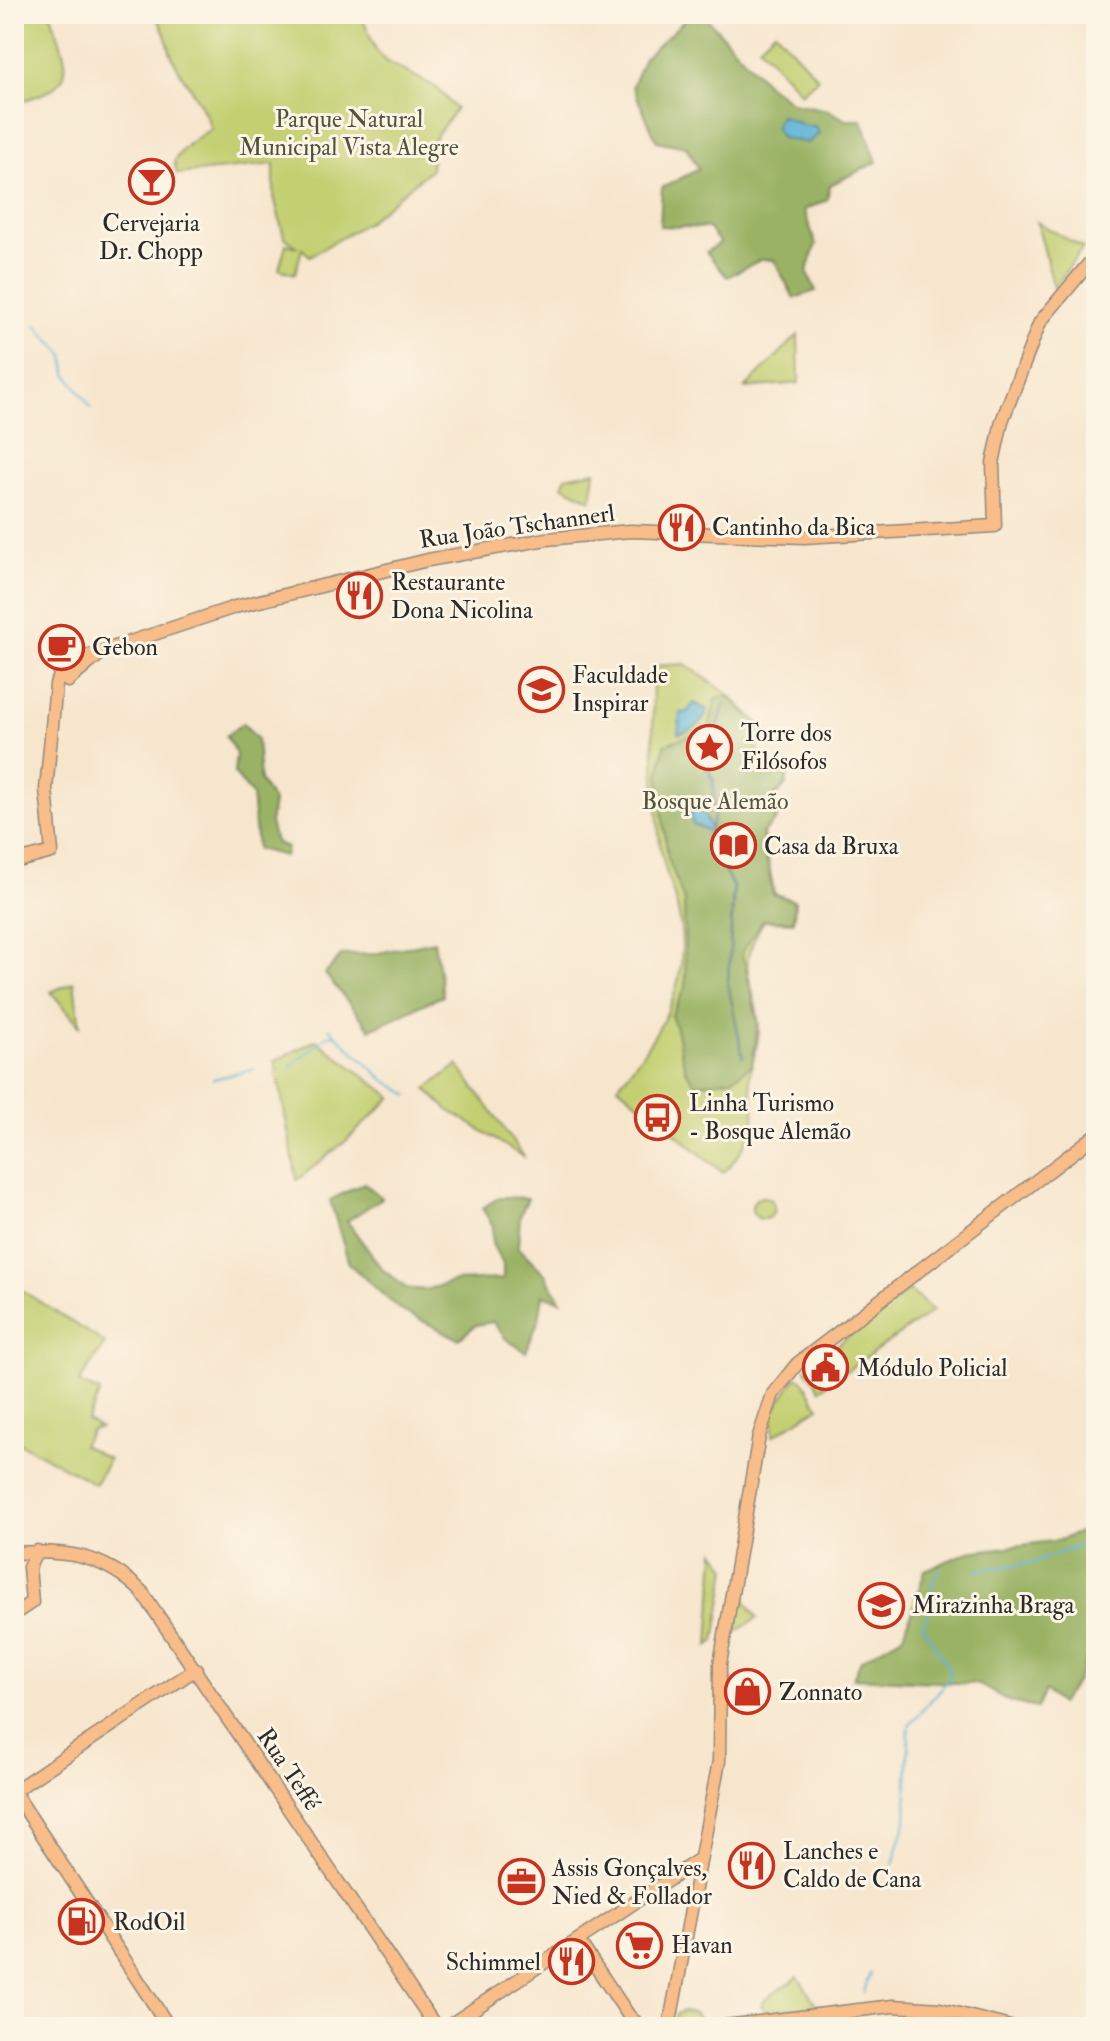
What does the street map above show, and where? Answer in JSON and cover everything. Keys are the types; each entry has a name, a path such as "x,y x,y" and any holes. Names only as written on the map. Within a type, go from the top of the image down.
{"main road":[{"name":"Rua João Tschannerl","path":"106,650 68,677 61,666 67,663 106,650 235,607 428,560 547,539 630,531 804,537 995,526 993,463 1002,421 1040,322 1096,255"},
{"path":"14,862 52,852 46,789 56,704 68,677"},
{"path":"669,2027 719,1761 722,1650 762,1422 773,1394 797,1364 1096,1135"},
{"path":"14,1614 32,1602 29,1567 37,1551"},
{"name":"Rua Teffé","path":"14,1553 37,1551 86,1556 122,1573 142,1592 436,2027"},
{"path":"169,2027 14,1792 196,1669"},
{"path":"447,2027 700,1859"},
{"path":"673,1877 694,1886"},
{"path":"578,1940 641,2027"},
{"path":"719,2027 893,2006 948,2011 1010,2027"}],"green space":[{"path":"14,14 51,14 62,49 65,72 51,89 14,103"},
{"name":"Parque Natural Municipal Vista Alegre","path":"153,14 366,14 364,21 376,50 387,62 436,87 456,109 433,140 431,169 366,223 310,256 302,249 295,274 279,269 286,244 298,247 284,237 274,197 274,164 177,174 174,162 178,156 190,143 211,129 174,61 164,31"},
{"path":"691,14 703,14 767,84 792,103 828,110 846,120 862,120 877,162 830,185 827,200 804,210 816,244 807,271 816,291 794,298 774,260 760,260 727,277 706,252 720,243 708,228 660,226 662,188 699,169 686,147 657,141 632,86 644,58"},
{"path":"775,31 818,78 801,93 759,46"},
{"path":"1037,222 1083,248 1054,288"},
{"path":"798,335 799,383 745,388"},
{"path":"595,471 591,500 562,485 566,477"},
{"name":"Bosque Alemão","path":"685,664 728,694 767,731 758,748 762,766 789,769 786,785 773,800 777,819 763,833 774,893 795,901 794,922 764,921 750,952 748,974 759,1027 750,1076 754,1120 742,1149 723,1173 618,1086 658,1029 676,990 681,969 680,921 662,854 658,822 653,666"},
{"name":"Bosque Alemão","path":"729,696 766,732 757,747 760,767 788,770 785,785 771,800 776,819 762,833 773,894 794,901 793,921 763,920 742,952 758,1024 752,1065 732,1079 696,1084 683,1061 671,1016 686,987 684,901 668,858 659,775 665,744 709,729 716,698"},
{"path":"243,723 257,739 260,781 273,801 270,823 275,842 287,848 285,856 257,849 252,795 234,773 236,754 226,736"},
{"path":"434,941 443,996 370,1029 325,974 342,955 374,954"},
{"path":"74,982 80,1026 51,992"},
{"path":"316,1040 392,1097 347,1140 297,1180 275,1061"},
{"path":"458,1065 525,1158 447,1109 426,1089"},
{"path":"364,1183 382,1198 347,1221 382,1269 406,1288 425,1290 456,1281 503,1279 503,1264 492,1244 493,1226 482,1208 500,1197 528,1198 520,1216 518,1247 545,1274 561,1301 543,1295 539,1319 526,1352 506,1339 493,1322 476,1325 459,1339 400,1310 349,1264 330,1200"},
{"path":"763,1197 771,1200 774,1208 771,1216 763,1219 755,1216 752,1208 755,1200"},
{"path":"18,1288 105,1343 79,1383 100,1392 87,1421 100,1428 91,1430 82,1445 109,1459 95,1484 14,1440 14,1291"},
{"path":"909,1290 933,1311 820,1389 806,1369"},
{"path":"796,1377 802,1379 819,1407 773,1436 773,1412"},
{"path":"1096,1525 1096,1664 1089,1652 1077,1681 1060,1704 1045,1691 1037,1708 1010,1702 978,1684 853,1678 861,1660 904,1635 925,1570 969,1552 1060,1540"},
{"path":"715,1551 727,1568 715,1641 709,1646"},
{"path":"741,1593 757,1618 736,1632"},
{"path":"798,1977 817,2006 765,2011 761,2005 764,2000"},
{"path":"683,2011 694,2013 705,2025 674,2027 676,2014"}],"water":[{"path":"780,115 805,126 815,126 819,133 808,143 782,138 775,128"},
{"path":"694,703 708,710 706,715 697,726 678,734 680,713 687,712"},
{"path":"725,704 718,728 708,741 705,763 714,779 715,816 710,830 717,857 734,888 728,983 733,888 716,857 710,832 693,824 690,817 694,808 702,810 710,828 714,816 712,780 704,763 707,740 717,727"}],"waterway":[{"path":"36,325 64,355 67,374 91,408"},
{"path":"329,1028 383,1079 409,1095"},
{"path":"291,1066 326,1037 335,1034"},
{"path":"213,1079 255,1069"},
{"path":"977,1570 1032,1563 1096,1540"},
{"path":"893,1864 906,1822 909,1726 950,1678 947,1665 923,1626 933,1582 940,1568"},
{"path":"864,1992 870,1972"}],"place":[{"name":"Cervejaria Dr. Chopp","path":"151,181"},
{"name":"Cantinho da Bica","path":"681,527"},
{"name":"Restaurante Dona Nicolina","path":"360,596"},
{"name":"Gebon","path":"61,647"},
{"name":"Faculdade Inspirar","path":"541,689"},
{"name":"Torre dos Filósofos","path":"710,747"},
{"name":"Casa da Bruxa","path":"733,846"},
{"name":"Linha Turismo - Bosque Alemão","path":"658,1117"},
{"name":"Módulo Policial","path":"826,1368"},
{"name":"Mirazinha Braga","path":"881,1605"},
{"name":"Zonnato","path":"748,1692"},
{"name":"Lanches e Caldo de Cana","path":"752,1865"},
{"name":"Assis Gonçalves, Nied & Follador","path":"521,1882"},
{"name":"RodOil","path":"82,1922"},
{"name":"Havan","path":"640,1945"},
{"name":"Schimmel","path":"572,1962"}]}
